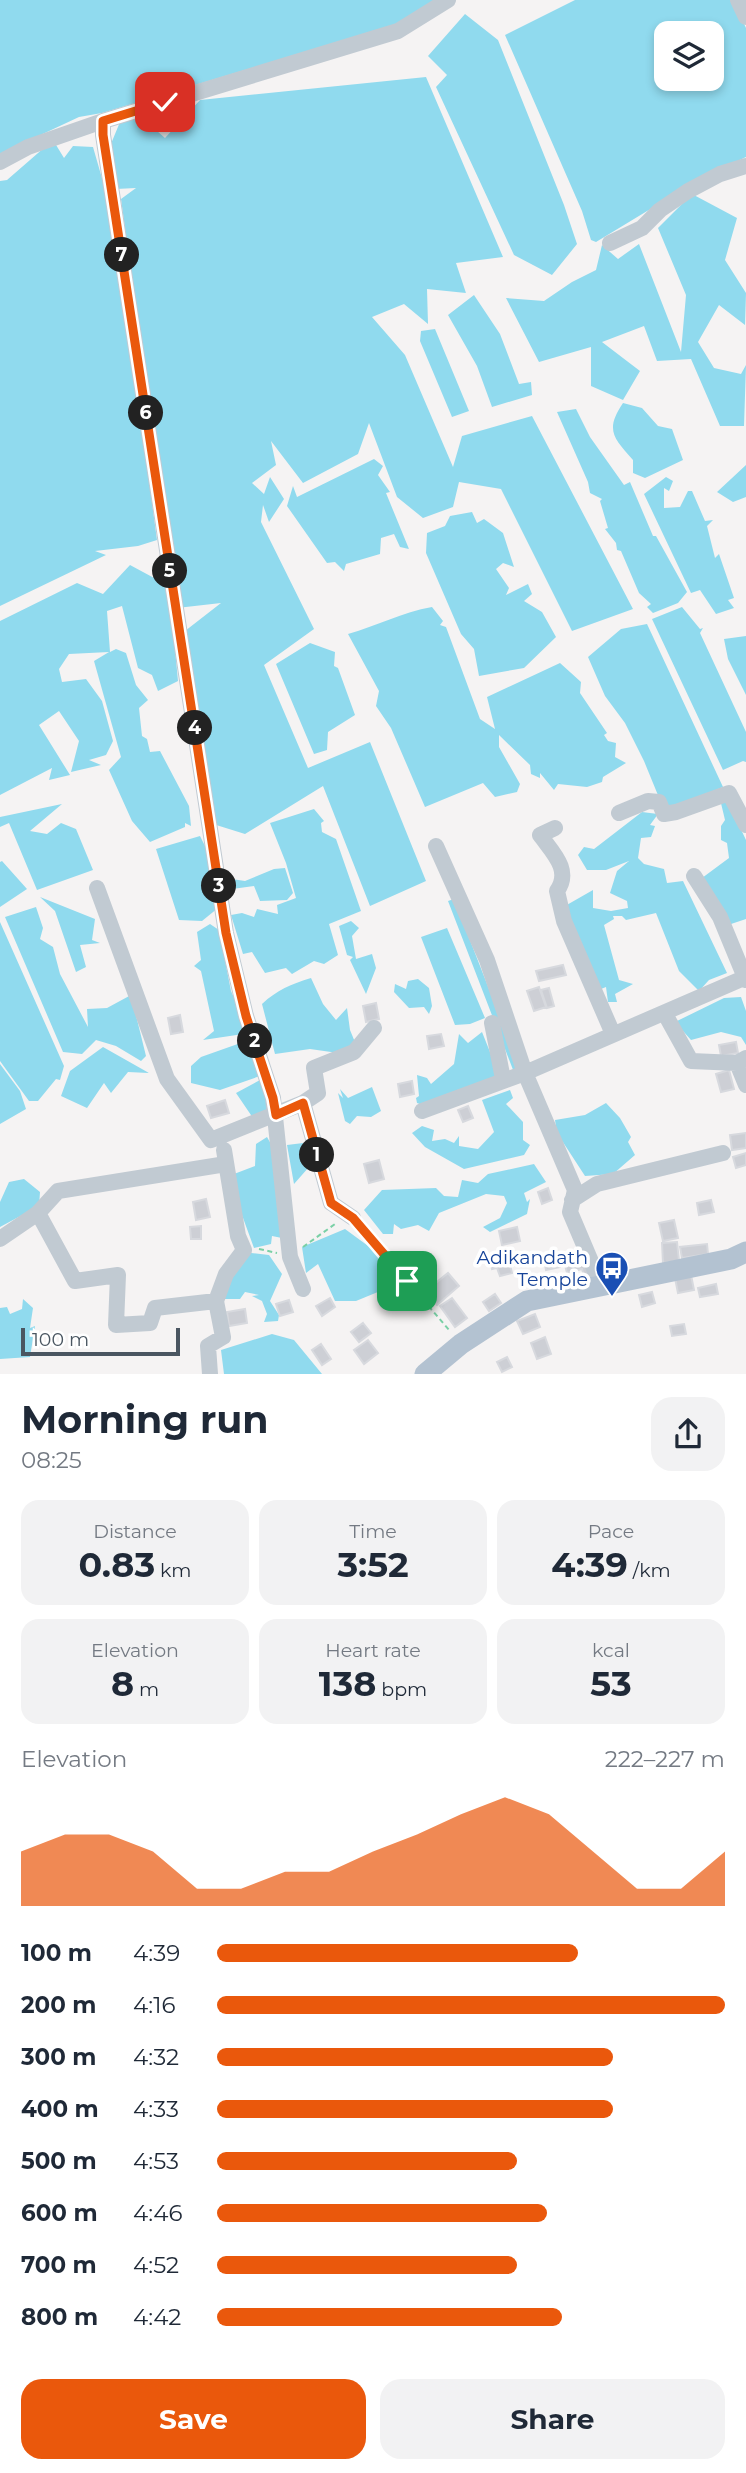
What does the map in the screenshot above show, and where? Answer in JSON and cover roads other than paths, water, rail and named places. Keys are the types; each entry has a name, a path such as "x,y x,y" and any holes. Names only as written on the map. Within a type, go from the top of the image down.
{"main road":[{"path":"425,1374 461,1344 527,1301 731,1259 746,1252"}],"street":[{"path":"0,162 28,147 103,121 398,31 448,0"},
{"path":"738,0 746,17"},
{"path":"103,121 226,933 246,1016 273,1098 290,1257 303,1289"},
{"path":"610,243 642,228 660,210 688,191 720,174 746,166"},
{"path":"619,813 648,801 659,802 664,814 676,812 730,793 746,825"},
{"path":"555,828 540,835 558,859 564,874 557,891 564,921 613,1034"},
{"path":"436,846 488,960 525,1073 575,1191 570,1212 601,1285"},
{"path":"422,1111 525,1073 746,978 720,917 694,876"},
{"path":"97,888 167,1079 211,1140 276,1115 318,1093 314,1069 354,1052 374,1028"},
{"path":"665,1014 691,1061 741,1060 746,1085"},
{"path":"492,1023 503,1079"},
{"path":"303,1103 331,1203 353,1218"},
{"path":"572,1200 597,1184 723,1153"},
{"path":"0,1239 38,1213 58,1191 225,1157 238,1236 244,1250 226,1273 216,1301 223,1337 208,1346 210,1374"},
{"path":"38,1213 75,1281 118,1275 116,1325 150,1324 155,1308 216,1301"}],"water":[{"path":"0,0 437,0 409,21 102,113 79,117 0,154"},
{"path":"575,0 733,0 746,28 746,157 700,179 596,242 591,240 582,211 505,35"},
{"path":"465,14 498,40 577,244 552,275 514,255 436,87 447,75 428,56"},
{"path":"426,77 503,257 456,263 466,293 427,289 428,324 404,304 372,317 405,355 453,467 462,436 532,416 633,609 572,631 501,489 459,482 453,507 423,518 397,497 369,423 358,454 303,483 271,441 276,465 252,483 264,494 270,477 284,499 269,522 263,505 261,522 314,629 264,665 308,768 370,742 426,881 370,906 323,786 245,834 213,824 185,631 221,603 177,608 121,199 136,188 116,189 108,151 120,122 141,117 165,138 200,100"},
{"path":"53,140 64,158 73,146 93,147 114,220 157,540 138,546 95,551 106,555 0,606 0,181 7,180"},
{"path":"692,194 737,218 725,260 746,293 745,325 719,305 698,342 714,368 741,374 746,365 744,426 720,426 691,359 657,361 644,326 602,342 640,371 623,400 591,386 591,347 539,362 506,298 544,301 596,270 602,245 618,259 639,244 681,352 686,295 658,228"},
{"path":"474,295 500,334 519,384 531,382 532,395 492,407 477,366 448,315"},
{"path":"435,329 469,411 452,417 420,341 421,331"},
{"path":"623,403 642,408 658,426 672,429 683,460 645,478 633,473 633,460 616,439 613,427"},
{"path":"576,409 590,437 624,485 630,482 653,536 656,536 687,592 678,603 653,613 647,607 651,604 639,593 621,551 617,550 616,543 605,529 608,528 600,501 602,499 590,493 588,482 557,412"},
{"path":"374,459 383,466 378,475 390,492 386,493 409,549 400,547 394,534 381,538 380,554 346,564 344,571 335,562 327,563 287,506 293,486 297,497"},
{"path":"746,465 746,497 733,502 717,492"},
{"path":"666,477 673,481 669,491 664,488 664,508 680,507 688,491 692,491 705,521 713,520 707,526 715,558 719,554 734,598 728,600 734,608 716,614 700,590 691,593 644,494"},
{"path":"472,512 477,523 484,519 503,533 514,567 503,563 496,569 509,588 506,595 528,584 532,594 524,601 542,612 556,637 524,668 479,676 474,649 461,634 426,553 427,533 445,526 450,516"},
{"path":"130,565 169,586 178,681 158,691 152,675 138,668 122,606 107,611 110,652 116,649 126,653 136,685 148,700 139,708 142,736 147,739 150,752 160,751 189,806 191,826 185,823 185,827 150,842 132,821 109,770 121,757 94,661 109,652 69,654 59,669 62,682 86,679 102,701 113,741 106,755 89,760 101,765 71,772 79,741 59,711 39,725 70,775 49,780 52,768 0,795 0,621 77,583 103,594"},
{"path":"432,607 443,621 440,625 446,627 480,719 495,729 487,697 560,663 581,682 580,693 607,733 604,735 608,741 616,743 615,757 626,763 603,777 602,782 587,787 558,784 554,790 540,773 540,778 531,774 530,765 499,735 499,747 520,784 517,792 495,797 483,783 425,807 391,728 376,706 379,691 348,634"},
{"path":"682,607 700,629 703,628 700,633 746,732 746,762 723,770 652,619"},
{"path":"647,624 723,787 670,809 662,805 625,723 605,696 588,657 621,629"},
{"path":"746,636 746,695 728,659 724,639"},
{"path":"310,643 335,652 334,666 338,668 355,715 328,732 327,750 314,754 276,664"},
{"path":"725,796 746,840 746,919 731,924 702,878 729,858 727,843 721,840 721,826 725,820 720,799"},
{"path":"62,804 30,831 47,834 61,823 76,829 93,870 37,890 9,823 0,827 0,817"},
{"path":"314,809 324,821 321,823 322,832 336,839 361,911 329,924 338,955 324,964 314,961 292,974 286,968 265,973 252,952 243,954 231,915 242,913 254,917 257,909 278,914 277,905 296,898 270,823"},
{"path":"642,812 658,814 650,825 655,826 651,837 641,838 638,858 644,864 664,869 667,883 683,881 727,973 709,980 699,991 679,971 656,913 626,920 622,916 613,916 614,919 604,925 619,980 633,984 615,994 617,1002 608,1002 606,987 601,989 565,906 593,890 593,908 611,911 628,908 627,901 610,893 617,871 629,861 606,870 587,870 578,855 584,847 594,849"},
{"path":"200,836 210,856 218,908 202,921 179,920 156,849"},
{"path":"2,861 27,889 0,907 0,862"},
{"path":"285,868 293,893 287,900 260,901 254,886 225,890 225,878 245,881 274,869"},
{"path":"40,897 95,919 92,940 100,943 80,945 86,967 76,972 55,911"},
{"path":"454,899 522,1074 515,1075 448,901"},
{"path":"36,907 43,928 40,939 53,947 60,974 88,1027 87,1009 107,1008 131,995 146,1056 141,1061 116,1046 96,1040 82,1054 63,1052 5,917"},
{"path":"351,921 359,928 352,936 356,959 372,954 376,968 366,994 350,960 353,957 347,955 339,926"},
{"path":"0,922 64,1066 60,1080 56,1079 38,1101 29,1101 0,1061"},
{"path":"210,924 219,930 231,991 250,1033 203,1040 214,1031 201,971 194,966 201,960 197,932"},
{"path":"447,928 485,1018 470,1024 455,1025 421,937"},
{"path":"311,978 323,1004 336,1020 347,1008 350,1030 357,1047 338,1053 310,1049 275,1054 262,1004 285,988"},
{"path":"418,979 429,988 432,1006 429,1014 424,1007 409,1008 394,992 395,984 406,989 408,981"},
{"path":"741,997 746,1011 746,1045 741,1037 721,1032 691,1040 675,1022 724,998"},
{"path":"482,1032 498,1072 495,1080 428,1107 417,1103 417,1075 427,1078 431,1084 454,1064 459,1034 468,1043"},
{"path":"249,1040 260,1076 220,1090 191,1083 191,1066 201,1057"},
{"path":"103,1047 149,1073 128,1072 111,1093 104,1083 87,1108 61,1096 70,1071"},
{"path":"0,1064 20,1091 26,1109 0,1124"},
{"path":"260,1080 272,1110 253,1118 236,1093"},
{"path":"372,1087 381,1111 371,1117 357,1116 350,1124 345,1121 338,1093 343,1098 340,1089 348,1098"},
{"path":"510,1090 513,1098 506,1104 523,1122 523,1140 530,1145 524,1155 464,1169 425,1147 412,1133 422,1126 434,1130 432,1141 445,1139 454,1143 459,1136 459,1146 478,1149 494,1132 482,1100"},
{"path":"606,1103 620,1118 631,1137 628,1142 635,1155 613,1174 585,1176 557,1133 555,1120 585,1115"},
{"path":"267,1137 279,1158 282,1238 272,1236 271,1244 254,1248 235,1196 234,1174 255,1166 256,1144"},
{"path":"303,1143 309,1167 294,1184 287,1145"},
{"path":"534,1164 546,1182 524,1193 527,1202 530,1199 527,1214 490,1232 483,1227 500,1218 507,1203 504,1196 486,1194 439,1213 429,1231 418,1225 401,1229 394,1224 393,1234 383,1234 364,1210 382,1190 436,1188 444,1196 458,1197 462,1180 478,1183 488,1174"},
{"path":"24,1179 40,1192 39,1206 0,1227 0,1202 9,1182"},
{"path":"345,1229 375,1251 391,1272 390,1287 356,1301 335,1301 318,1264 306,1273 302,1247"},
{"path":"251,1253 269,1255 282,1274 270,1301 279,1315 278,1321 264,1322 267,1314 262,1301 252,1296 259,1295 245,1292 240,1299 220,1299 233,1268"},
{"path":"23,1299 33,1308 30,1328 35,1326 30,1357 0,1359 0,1308 7,1307 10,1314 22,1309"},
{"path":"272,1334 294,1340 322,1374 224,1374 221,1350"}],"place":[{"name":"Adikandath Temple","path":"612,1298"}]}
